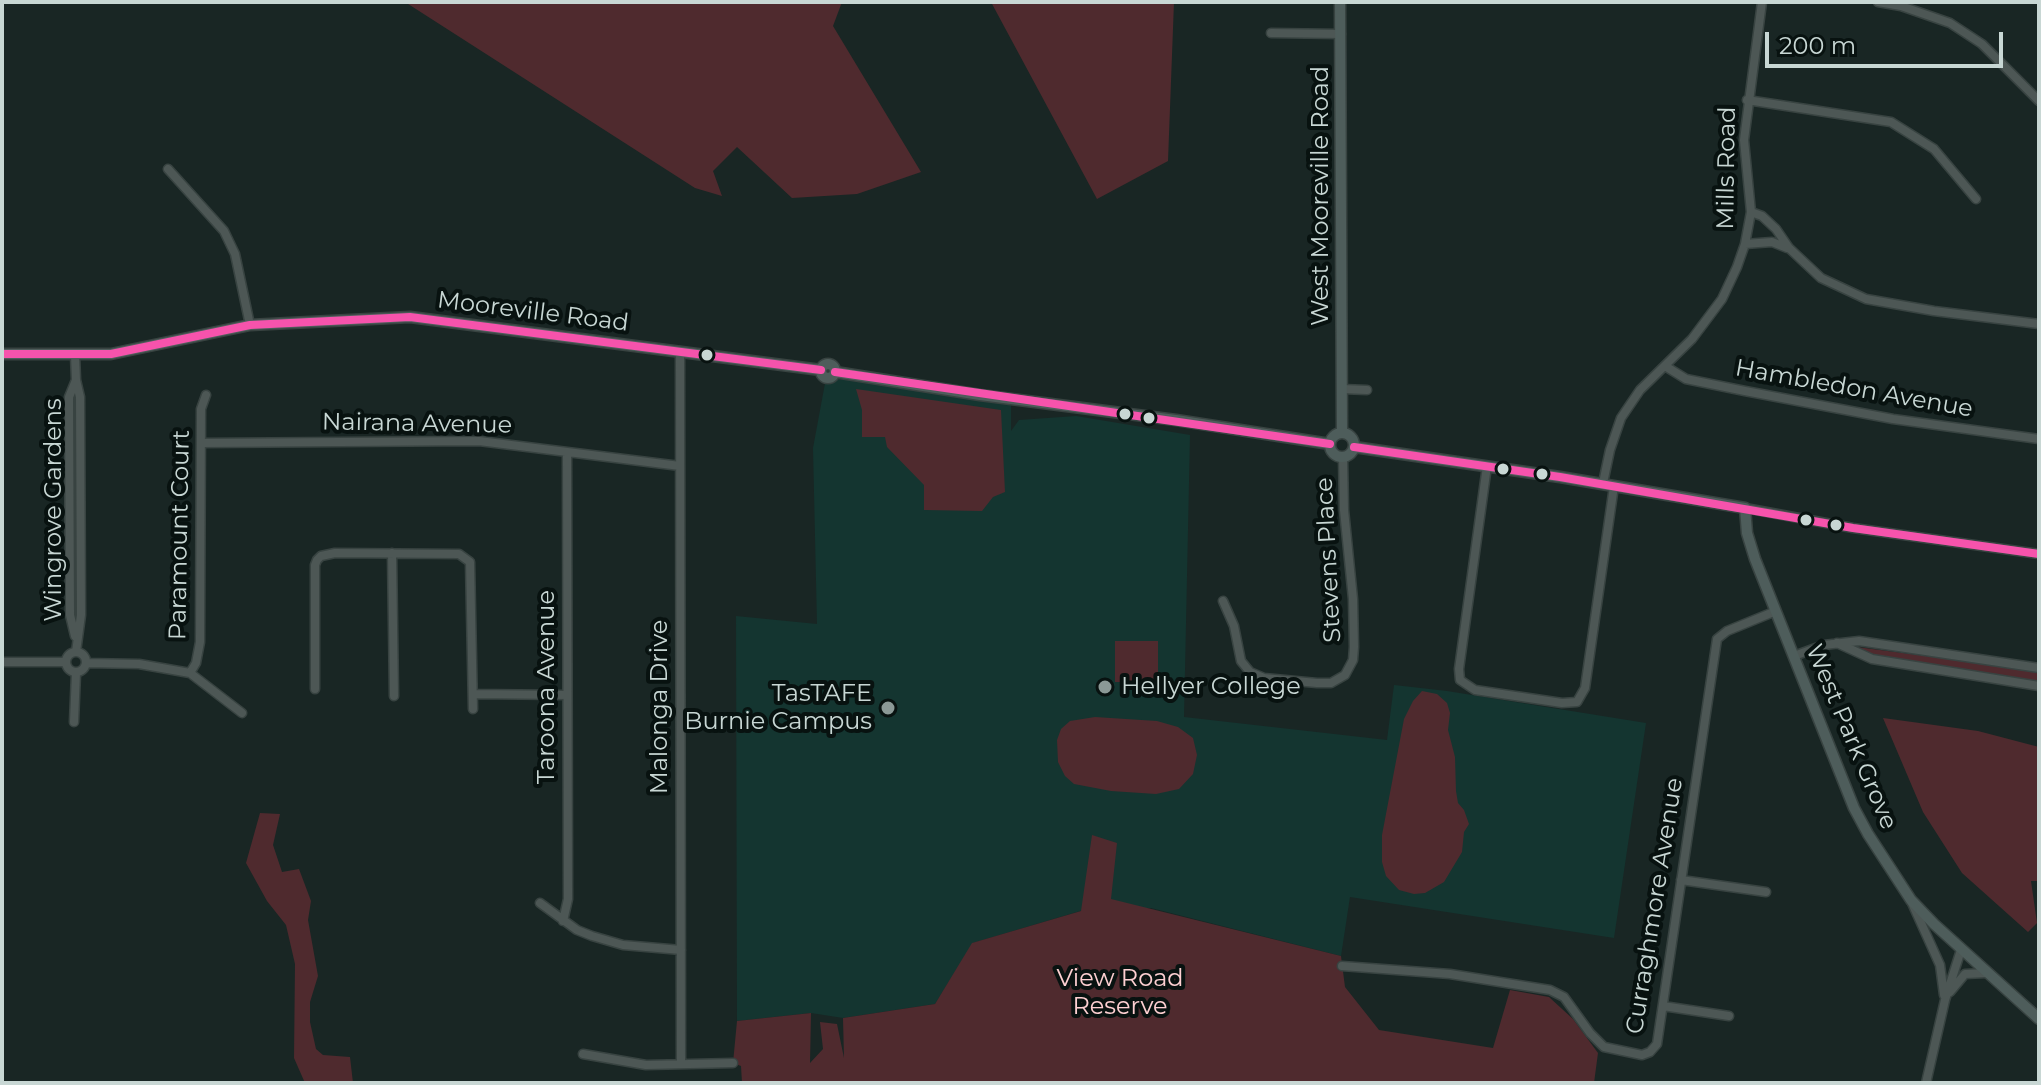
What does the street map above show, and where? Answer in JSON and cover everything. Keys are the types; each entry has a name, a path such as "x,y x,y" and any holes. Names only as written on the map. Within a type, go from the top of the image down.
{"main road":[{"name":"West Mooreville Road","path":"1340,2 1342,433"},
{"name":"Mooreville Road","path":"2,354 111,354 250,325 410,317 821,370 826,378 832,377 835,372 1330,444"},
{"path":"1342,433 1353,439 1354,447 1350,454 1343,457 1333,454 1330,444 1332,438 1342,433"},
{"path":"1354,447 1609,484 1745,508"},
{"name":"West Park Grove","path":"1745,508 1747,533 1776,611 1854,808 1868,834 1911,900 1961,950 2039,1019"}],"street":[{"name":"Mills Road","path":"1487,466 1460,680 1475,690 1562,703 1577,702 1585,688 1609,484 1610,450 1621,418 1640,390 1692,339 1722,299 1745,244 1751,212 1744,140 1762,2"},
{"path":"1878,2 1901,6 1950,23 1982,44 2039,101"},
{"path":"1271,33 1341,34"},
{"path":"1747,100 1891,122 1934,149 1976,199"},
{"path":"168,169 224,231 238,263 250,325"},
{"path":"1751,212 1762,216 1776,229 1789,248 1821,278 1866,299 2039,324"},
{"path":"1745,244 1772,242 1789,248"},
{"name":"Malonga Drive","path":"680,351 681,1064"},
{"name":"Wingrove Gardens","path":"75,355 76,380 69,397 70,615 76,652"},
{"name":"Hambledon Avenue","path":"1665,366 1686,379 1745,391 1893,419 2039,439"},
{"path":"1342,389 1367,390"},
{"name":"Paramount Court","path":"190,673 196,663 200,642 201,409 206,395"},
{"name":"Nairana Avenue","path":"201,443 479,441 680,466"},
{"name":"Taroona Avenue","path":"563,921 568,899 567,452"},
{"name":"Stevens Place","path":"1223,601 1234,626 1241,661 1250,672 1264,678 1317,683 1331,683 1345,675 1353,660 1354,647 1343,457"},
{"path":"1745,508 1853,528 2039,554"},
{"path":"315,689 315,565 321,556 335,553 459,554 470,562 473,709"},
{"path":"392,553 394,696"},
{"name":"Curraghmore Avenue","path":"1342,966 1450,974 1550,990 1564,997 1604,1047 1642,1055 1650,1052 1657,1044 1717,639 1727,631 1776,611"},
{"path":"1794,656 1836,643 1859,641 2039,668"},
{"path":"1836,643 1872,659 2039,686"},
{"path":"76,652 82,654 86,663 82,671 76,673 67,668 66,662 70,654 76,652"},
{"path":"2,662 66,662"},
{"path":"86,663 139,664 190,673 242,713"},
{"path":"74,722 76,673"},
{"path":"473,694 567,695"},
{"path":"1681,880 1766,892"},
{"path":"1911,900 1940,965 1945,1000"},
{"path":"540,903 563,921 592,936 623,945 681,950"},
{"path":"1926,1083 1945,1000 1961,950"},
{"path":"1945,1000 1965,974 1986,973"},
{"path":"1663,1006 1729,1016"},
{"path":"583,1054 646,1065 733,1063"}],"shaded area":[{"path":"834,374 1011,399 1011,431 1019,420 1076,416 1190,435 1184,717 1387,740 1394,685 1646,723 1614,938 1350,897 1341,956 1151,908 1087,909 973,943 935,1004 843,1018 811,1013 737,1021 736,616 817,624 813,448 826,378"}],"green space":[{"path":"405,2 842,2 833,26 921,172 857,194 792,198 737,147 713,171 722,196 695,188"},
{"path":"991,2 1174,2 1168,161 1097,199"},
{"path":"856,389 1001,410 1005,492 993,497 982,511 924,510 924,485 887,447 885,437 862,437 862,410"},
{"path":"1115,641 1158,641 1158,682 1115,682"},
{"path":"1857,647 2010,667 2039,673 2039,683 1877,657"},
{"path":"1422,691 1437,694 1447,703 1458,803 1469,824 1464,832 1462,852 1444,882 1425,893 1414,894 1399,890 1386,876 1382,862 1382,835 1404,719"},
{"path":"1095,717 1157,721 1178,727 1193,738 1197,755 1193,774 1179,789 1156,794 1111,791 1074,784 1065,776 1058,762 1057,740 1061,729 1070,721"},
{"path":"1883,718 1978,731 2039,747 2039,881 2031,881 2037,923 2028,932 1962,873 1923,812"},
{"path":"260,813 280,814 273,845 282,872 299,869 311,901 308,920 318,976 310,1002 310,1022 316,1049 323,1055 350,1057 353,1083 305,1083 294,1058 295,964 286,925 267,901 246,863"},
{"name":"View Road Reserve","path":"1092,835 1117,843 1111,899 1341,956 1345,987 1379,1030 1493,1048 1510,990 1549,997 1573,1019 1598,1053 1594,1083 742,1083 741,1066 733,1063 737,1021 811,1013 810,1063 823,1049 820,1022 837,1024 844,1058 843,1018 935,1004 972,943 1081,911"}],"transit line":[{"path":"2,354 111,354 250,325 410,317 821,370"},
{"path":"835,372 1330,444"},
{"path":"1354,447 1560,477 1853,528 2039,554"}],"place":[{"name":"Hellyer College","path":"1105,687"},
{"name":"TasTAFE Burnie Campus","path":"888,708"}]}
